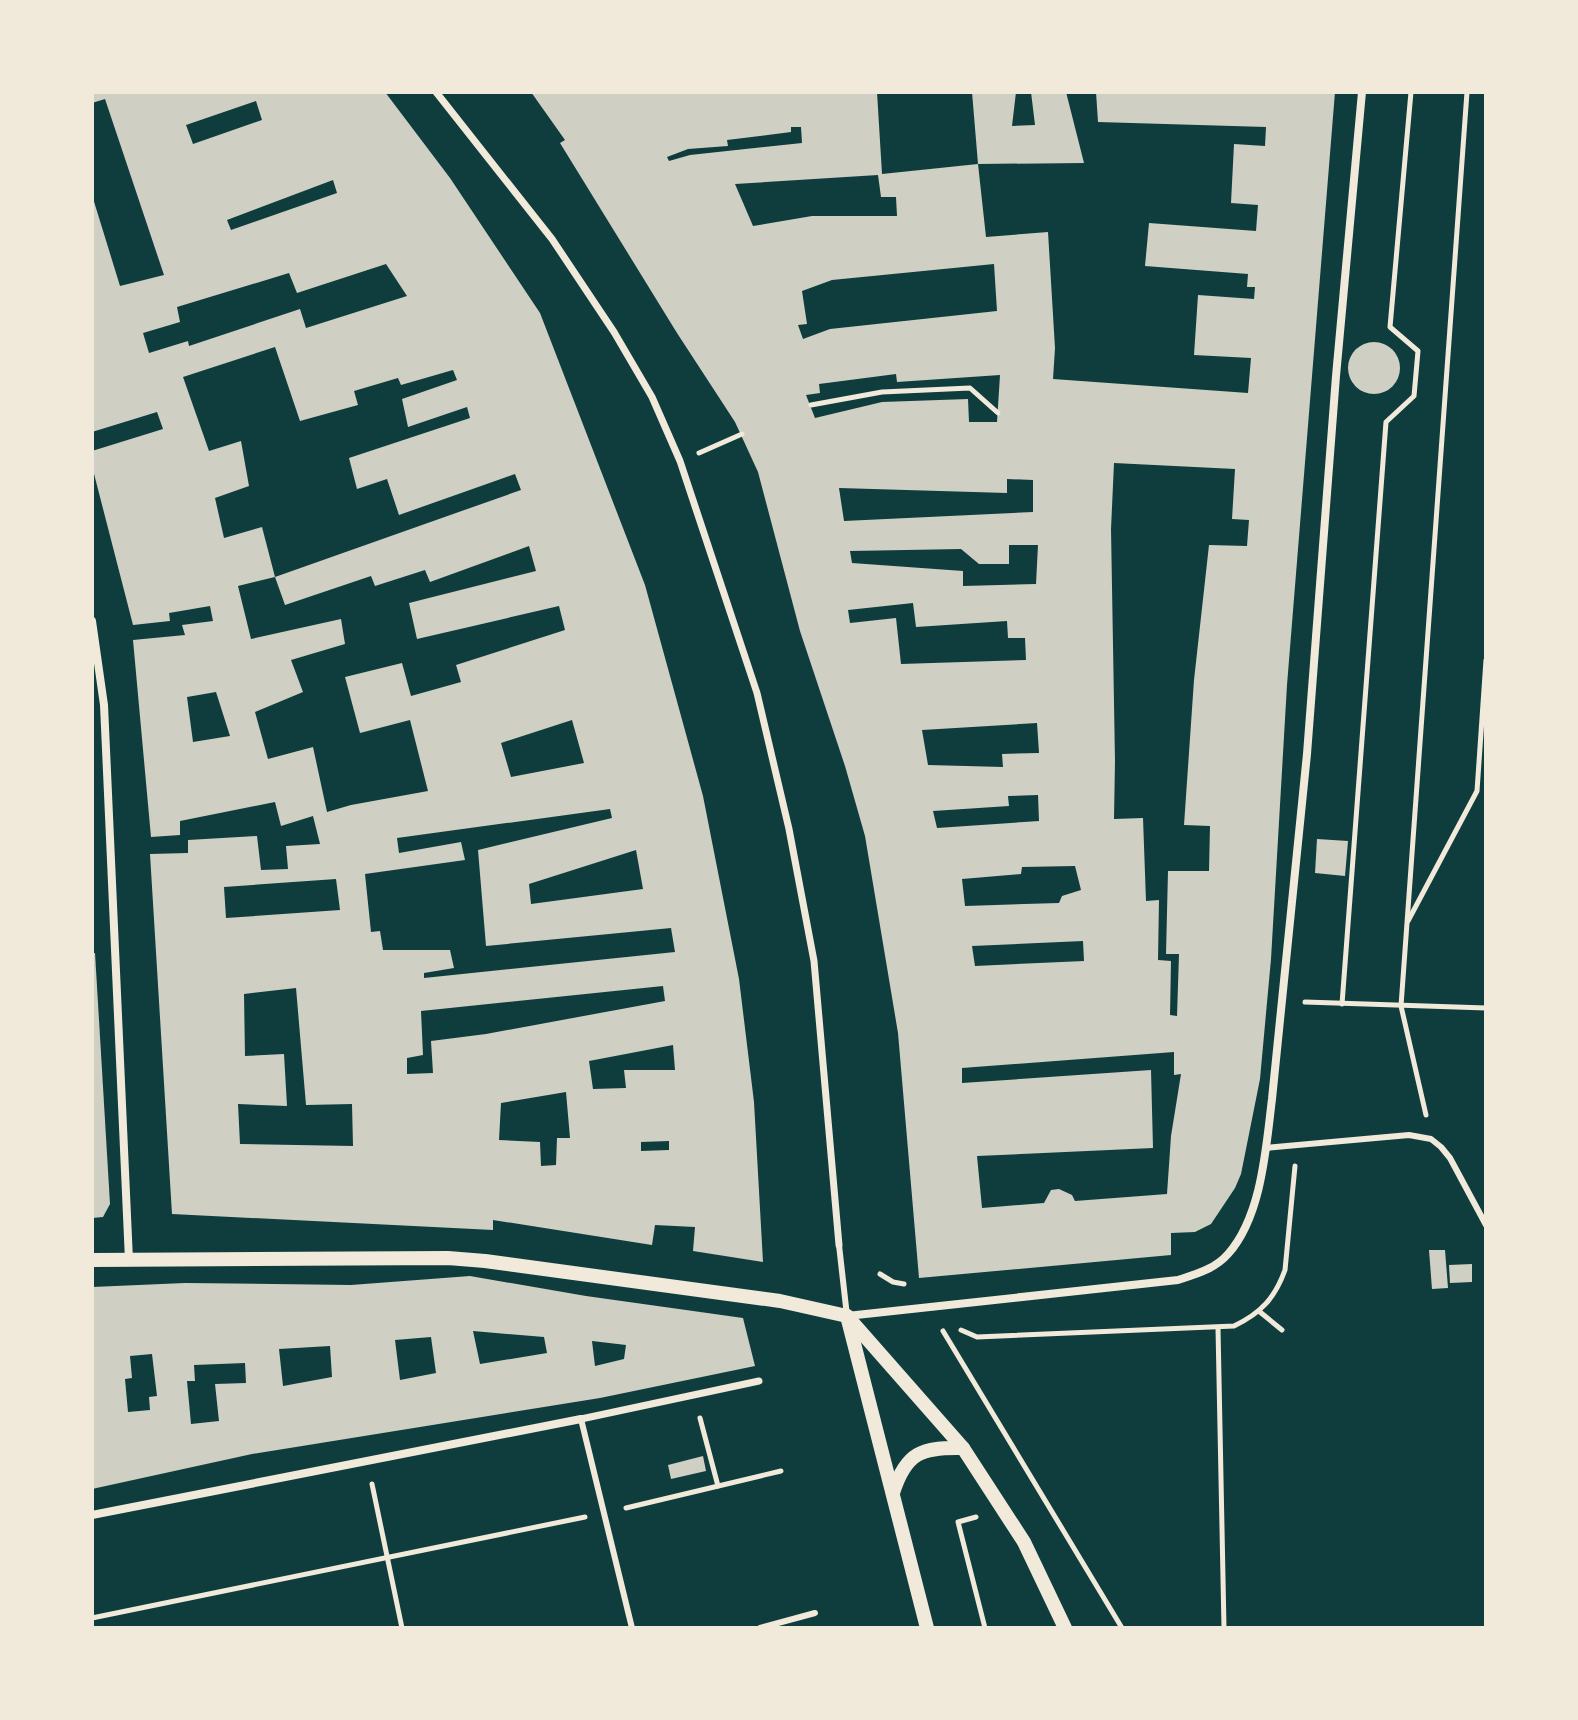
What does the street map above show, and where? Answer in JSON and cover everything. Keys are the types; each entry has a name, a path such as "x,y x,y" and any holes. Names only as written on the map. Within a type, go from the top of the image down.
{"street":[{"path":"436,92 552,239 614,332 652,397 680,461 757,693 789,829 814,961 839,1245"},
{"path":"92,1260 448,1258 780,1301 847,1316 1178,1280 1205,1272 1227,1256 1252,1212 1265,1148 1307,754 1362,92"},
{"path":"92,621 104,705 129,1260"},
{"path":"847,1316 963,1448 1024,1542 1065,1628"},
{"path":"847,1316 927,1628"},
{"path":"92,1515 368,1462 759,1381"},
{"path":"893,1493 899,1474 907,1462 918,1454 930,1449 963,1448"}],"lane":[{"path":"1265,1148 1409,1135 1431,1139 1450,1158 1486,1225"},
{"path":"839,1245 847,1316"},
{"path":"581,1419 632,1628"},
{"path":"760,1628 815,1613"}],"path":[{"path":"1342,1004 1386,422 1414,396 1418,351 1390,327 1411,92"},
{"path":"1431,1139 1401,1006 1467,92"},
{"path":"811,405 882,392 970,388 998,413"},
{"path":"680,461 742,434"},
{"path":"1407,924 1477,791 1486,660"},
{"path":"1280,1001 1486,1008"},
{"path":"1122,1628 942,1331 963,1330 977,1337 1234,1326 1260,1312 1273,1297 1285,1270 1297,1146"},
{"path":"1260,1312 1282,1330"},
{"path":"1218,1328 1224,1628"},
{"path":"694,1394 718,1486"},
{"path":"368,1462 402,1628"},
{"path":"92,1618 604,1513 781,1471"},
{"path":"985,1628 958,1522 1004,1509"}],"building":[{"path":"92,92 385,92 450,178 540,313 645,585 703,796 739,979 754,1102 763,1262 693,1251 695,1227 655,1225 652,1245 493,1220 493,1230 172,1214 150,854 188,853 188,840 257,836 261,870 288,869 286,846 320,844 313,816 281,826 275,802 180,821 180,835 151,837 133,640 185,635 182,625 213,621 210,606 169,613 170,621 133,625 92,466 92,451 163,429 157,412 92,432 92,195 120,286 164,275 105,99 92,103","holes":["256,101 262,120 193,144 186,125","333,180 337,193 231,230 227,220","386,264 407,296 306,328 300,309 189,346 188,341 149,353 143,333 180,322 177,307 289,273 297,293","275,347 300,421 358,405 354,391 398,378 401,385 453,370 457,380 402,399 408,427 467,407 470,418 349,458 357,489 387,479 399,515 515,474 521,490 275,577 262,527 224,538 215,498 249,486 241,441 209,451 183,377","529,546 536,571 409,603 417,639 559,606 565,630 456,665 461,682 411,696 402,663 345,677 360,733 410,720 428,791 327,812 313,747 268,759 255,712 303,692 291,660 345,644 341,619 251,639 238,586 275,577 285,605 371,576 375,586 425,570 430,582","216,692 230,736 193,742 187,697","572,720 584,763 511,777 501,743","610,809 612,818 478,850 486,946 671,928 675,952 424,978 424,973 454,968 450,950 383,950 380,931 371,932 365,874 465,860 461,842 399,853 397,838","636,850 643,889 531,904 529,884","336,879 340,910 226,918 224,887","663,986 665,1001 431,1041 433,1073 407,1074 407,1058 423,1055 421,1011","296,988 306,1105 352,1104 353,1146 240,1144 238,1104 287,1106 284,1054 245,1056 244,994","673,1045 675,1070 624,1070 626,1088 593,1089 589,1061","566,1092 570,1138 557,1138 556,1165 541,1166 540,1142 499,1140 501,1103","669,1141 669,1150 641,1151 641,1142"]},
{"path":"531,92 877,92 882,174 978,164 986,237 1048,232 1055,348 1053,379 1248,393 1251,358 1194,355 1198,295 1254,299 1255,287 1247,287 1248,274 1145,266 1149,223 1256,231 1258,205 1231,203 1234,144 1265,146 1266,127 1098,122 1096,92 1335,92 1287,685 1271,959 1260,1079 1241,1174 1235,1188 1211,1224 1195,1232 1171,1233 1171,1255 919,1278 898,1033 865,836 800,631 758,472 735,422 560,143 565,140","holes":["791,127 801,127 802,143 690,155 669,161 667,157 688,149 728,146 727,140 791,132","878,175 881,197 896,197 897,216 812,216 753,226 735,184","994,264 997,311 830,329 803,339 798,325 807,324 802,291 832,280","896,374 897,382 1000,375 997,422 969,422 968,399 882,402 815,418 806,395 820,393 819,384","1114,463 1235,469 1232,519 1249,520 1247,546 1209,545 1194,680 1184,825 1210,826 1209,871 1168,871 1166,954 1179,954 1177,1016 1170,1015 1171,961 1158,960 1159,900 1146,901 1143,818 1114,819 1111,529","1007,479 1033,480 1033,512 844,521 839,488 1007,493","1009,545 1038,545 1036,584 963,586 963,571 852,563 850,551 961,549 979,564 1009,564","913,603 916,627 1007,621 1008,638 1025,638 1026,660 901,664 896,618 850,623 848,610","1037,723 1039,753 1002,754 1003,767 928,765 922,730","1038,795 1039,821 937,828 933,811 1009,806 1008,796","1075,866 1081,890 1062,896 1059,903 965,906 962,879 1021,874 1022,867","1083,941 1084,961 975,966 972,946","1174,1052 1174,1075 1181,1074 1171,1136 1167,1194 1075,1201 1072,1195 1059,1189 1051,1190 1044,1203 982,1208 977,1156 1153,1148 1151,1070 962,1083 962,1068"]},
{"path":"972,92 1016,92 1012,126 1035,125 1031,92 1066,92 1084,163 978,164"},
{"path":"1374,342 1392,350 1400,368 1392,386 1374,394 1356,386 1348,368 1356,350"},
{"path":"1317,839 1348,841 1345,876 1315,873"},
{"path":"92,953 95,953 110,1204 103,1217 92,1218"},
{"path":"1429,1250 1445,1250 1448,1288 1432,1289"},
{"path":"1472,1264 1472,1282 1450,1283 1449,1265"},
{"path":"470,1276 743,1318 755,1366 600,1398 252,1454 92,1489 92,1287 185,1283 351,1285","holes":["473,1331 544,1337 547,1353 480,1364","431,1337 436,1373 400,1380 395,1340","592,1341 626,1345 624,1359 595,1366","330,1346 332,1377 283,1386 279,1349","152,1354 157,1396 149,1397 150,1410 128,1412 125,1379 132,1378 130,1356","245,1363 246,1383 215,1384 219,1421 191,1424 187,1381 195,1381 194,1365"]},
{"path":"703,1456 706,1471 671,1479 668,1465"}]}
